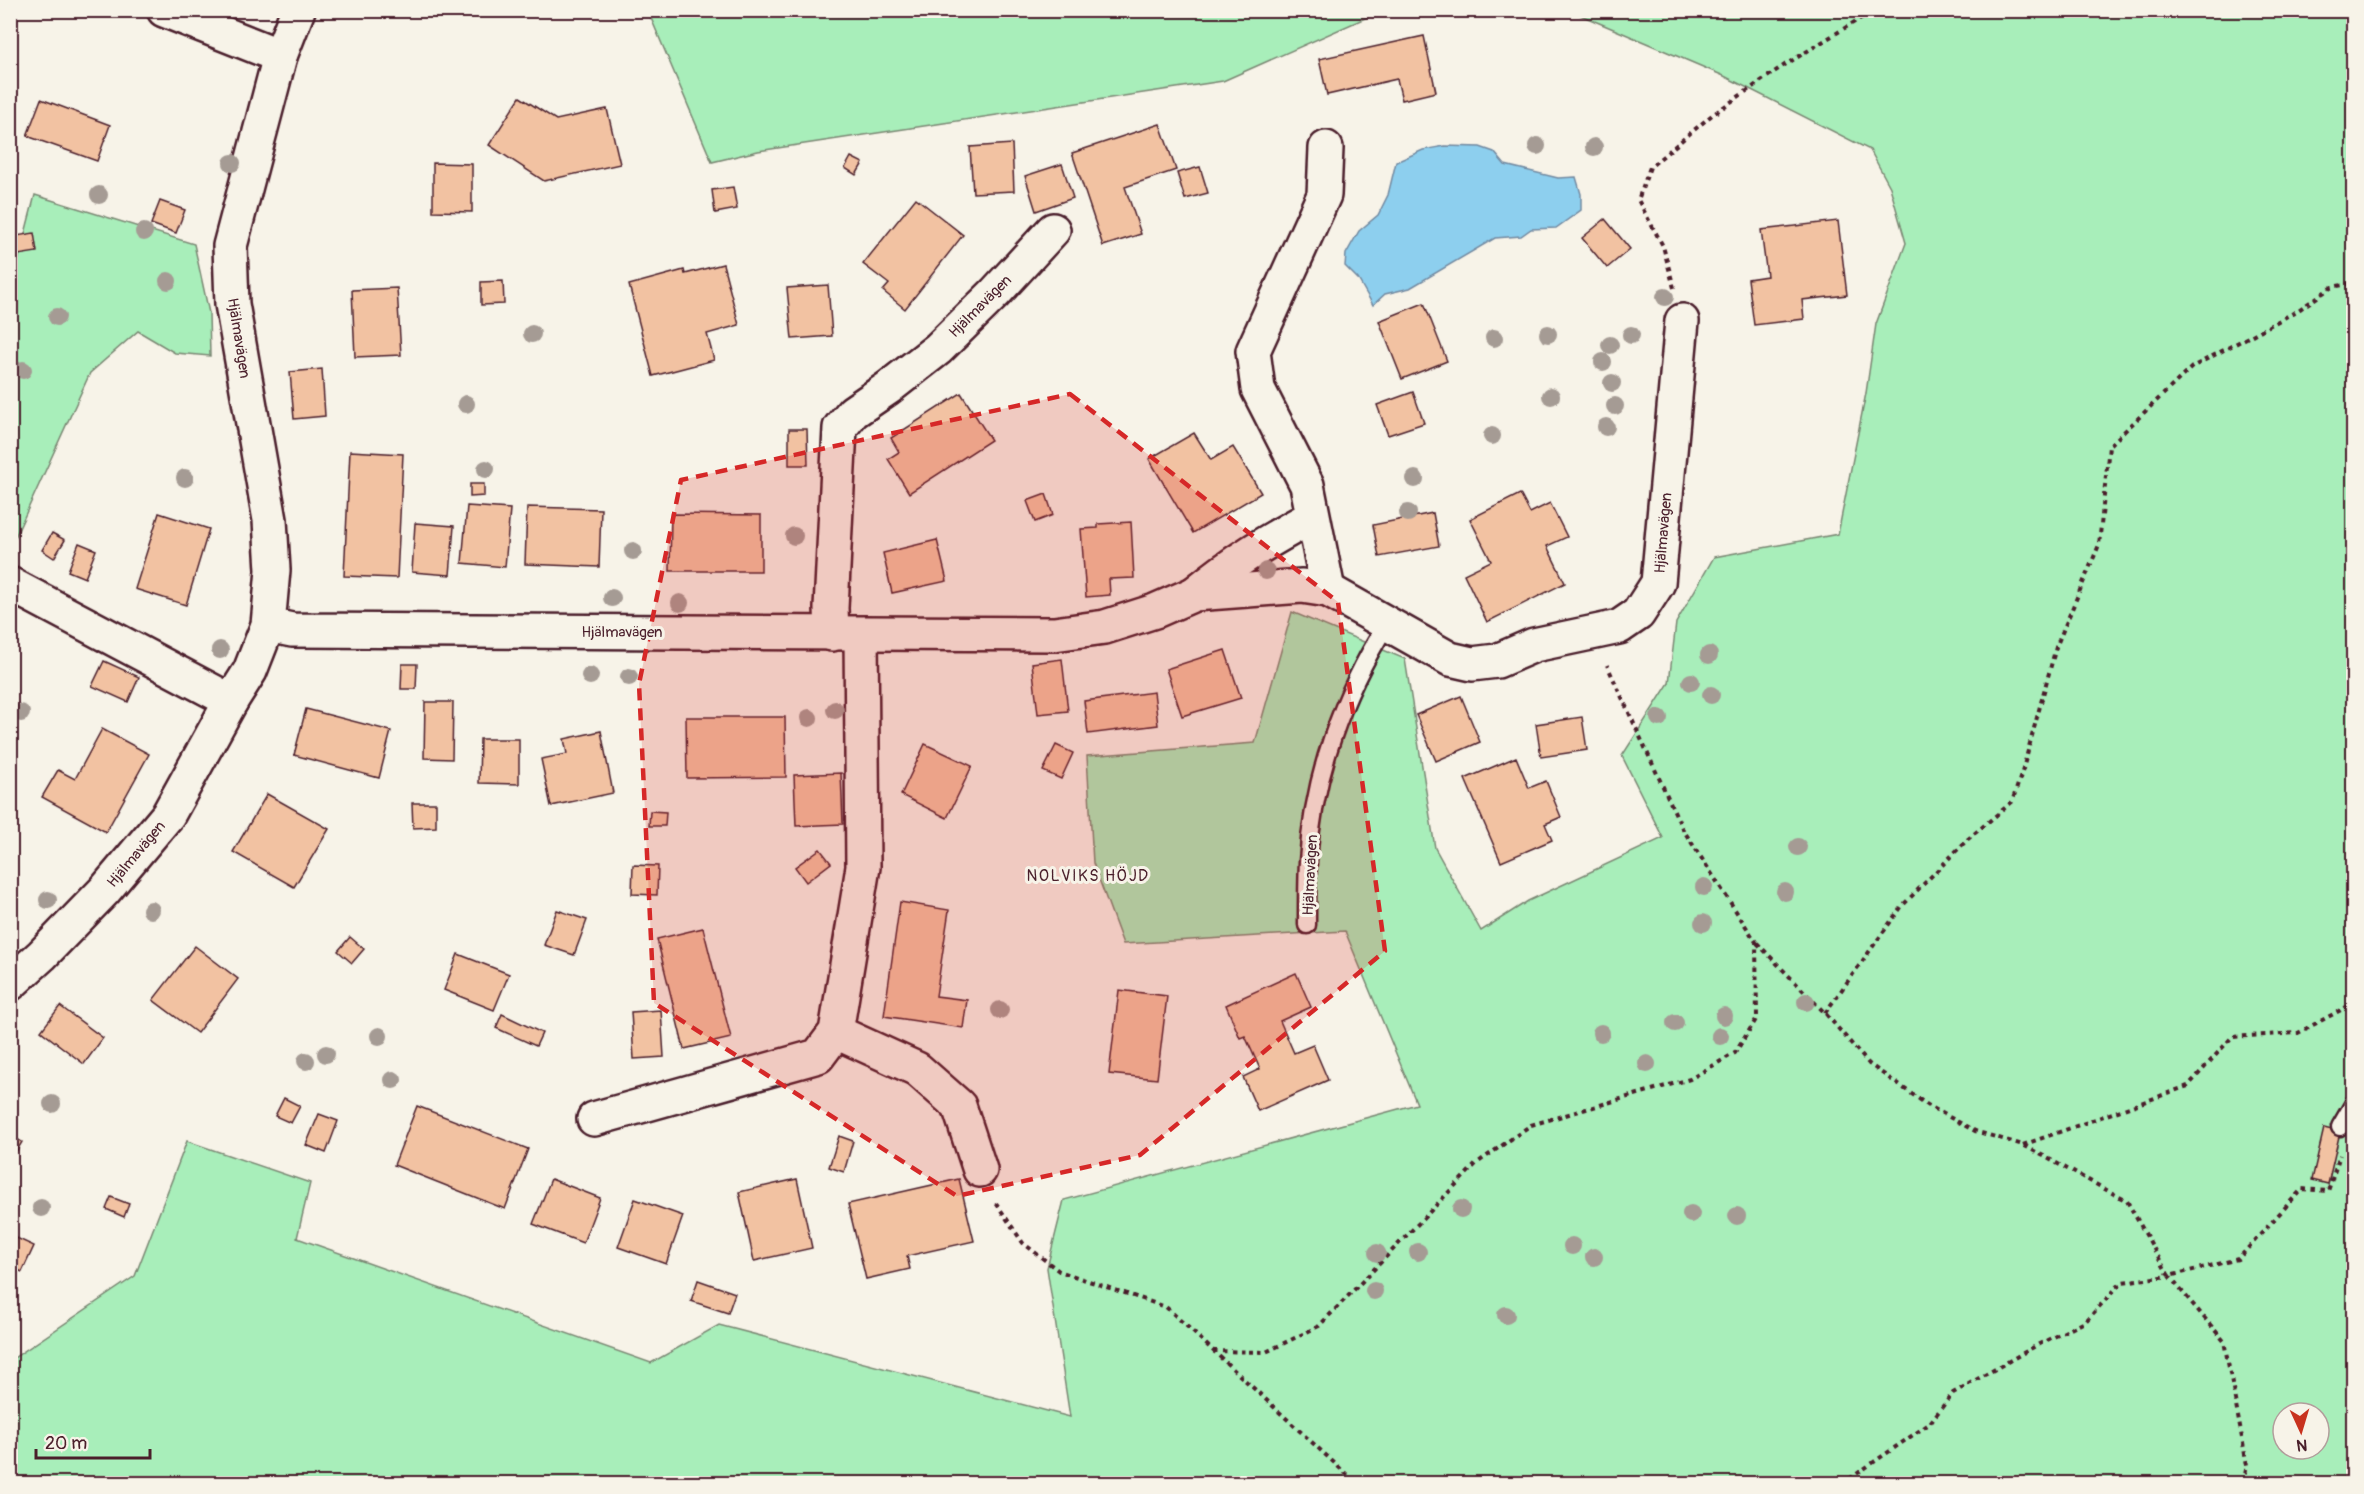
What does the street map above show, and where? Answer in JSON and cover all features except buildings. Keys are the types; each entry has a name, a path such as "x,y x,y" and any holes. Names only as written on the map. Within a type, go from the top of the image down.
{"street":[{"path":"164,10 280,56"},
{"name":"Hjälmavägen","path":"10,984 42,955 105,890 168,815 250,671 268,625 273,570 270,520 232,304 230,246 280,56 298,10"},
{"path":"1326,148 1324,195 1253,351 1258,389 1307,485 1328,590"},
{"name":"Hjälmavägen","path":"594,1119 818,1056 836,1032 863,867 846,634 831,608 840,428 853,412 938,349 995,293 1053,230"},
{"name":"Hjälmavägen","path":"1194,594 1302,586 1328,590 1450,659 1472,664 1497,661 1534,645 1619,627 1638,614 1658,583 1682,321"},
{"name":"Hjälmavägen","path":"268,625 292,630 1054,634 1104,627 1155,611 1194,594 1228,566 1257,547 1312,517"},
{"path":"10,584 231,701"},
{"path":"836,1032 917,1070 959,1106 980,1170"}],"lane":[{"name":"Hjälmavägen","path":"1307,925 1308,859 1315,805 1327,752 1344,705 1365,658 1387,624"},
{"path":"2340,1127 2354,1104"}],"path":[{"path":"1682,321 1663,246 1638,200 1650,167 1712,115 1780,68 1874,10"},
{"path":"1825,1013 1902,906 1968,839 2012,802 2056,647 2099,545 2109,446 2192,367 2297,311 2332,287 2354,283"},
{"path":"1593,633 1682,828 1756,942 1825,1013 1869,1064 1929,1106 1975,1131 2023,1145 2127,1202 2169,1276 2224,1341 2247,1465 2243,1484"},
{"path":"1213,1351 1266,1352 1319,1326 1477,1163 1532,1125 1690,1079 1736,1053 1757,1018 1756,942"},
{"path":"2023,1145 2188,1086 2232,1037 2298,1033 2354,1003"},
{"path":"1842,1484 1929,1424 1953,1393 2039,1344 2085,1322 2122,1282 2169,1276 2238,1259 2302,1189 2328,1191 2347,1136 2340,1127"},
{"path":"980,1170 990,1194 1023,1243 1059,1271 1166,1307 1357,1484"}],"highlighted area":[{"path":"1070,394 1338,602 1385,951 1140,1155 957,1196 654,1003 639,684 681,480"}],"green space":[{"path":"648,11 1381,11 1223,81 758,151 712,162"},
{"path":"1571,11 2353,11 2353,1483 11,1484 11,1360 135,1276 187,1141 310,1183 297,1238 651,1363 719,1325 1070,1417 1047,1268 1064,1200 1417,1104 1345,931 1123,944 1093,863 1087,756 1255,743 1292,612 1405,659 1435,848 1481,931 1528,901 1663,838 1622,756 1669,683 1676,623 1714,557 1838,534 1866,393 1876,324 1906,243 1890,187 1870,150 1724,76"},
{"path":"35,195 194,244 209,313 210,356 175,353 138,331 90,373 11,546 11,288"}],"water":[{"path":"1445,146 1480,147 1494,152 1505,165 1558,178 1576,177 1581,194 1581,210 1556,228 1531,229 1521,236 1495,238 1410,288 1385,294 1373,305 1358,279 1345,266 1346,254 1359,231 1378,215 1388,195 1396,162 1423,150"}],"district":[{"name":"NOLVIKS HÖJD","path":"1088,875"}]}
